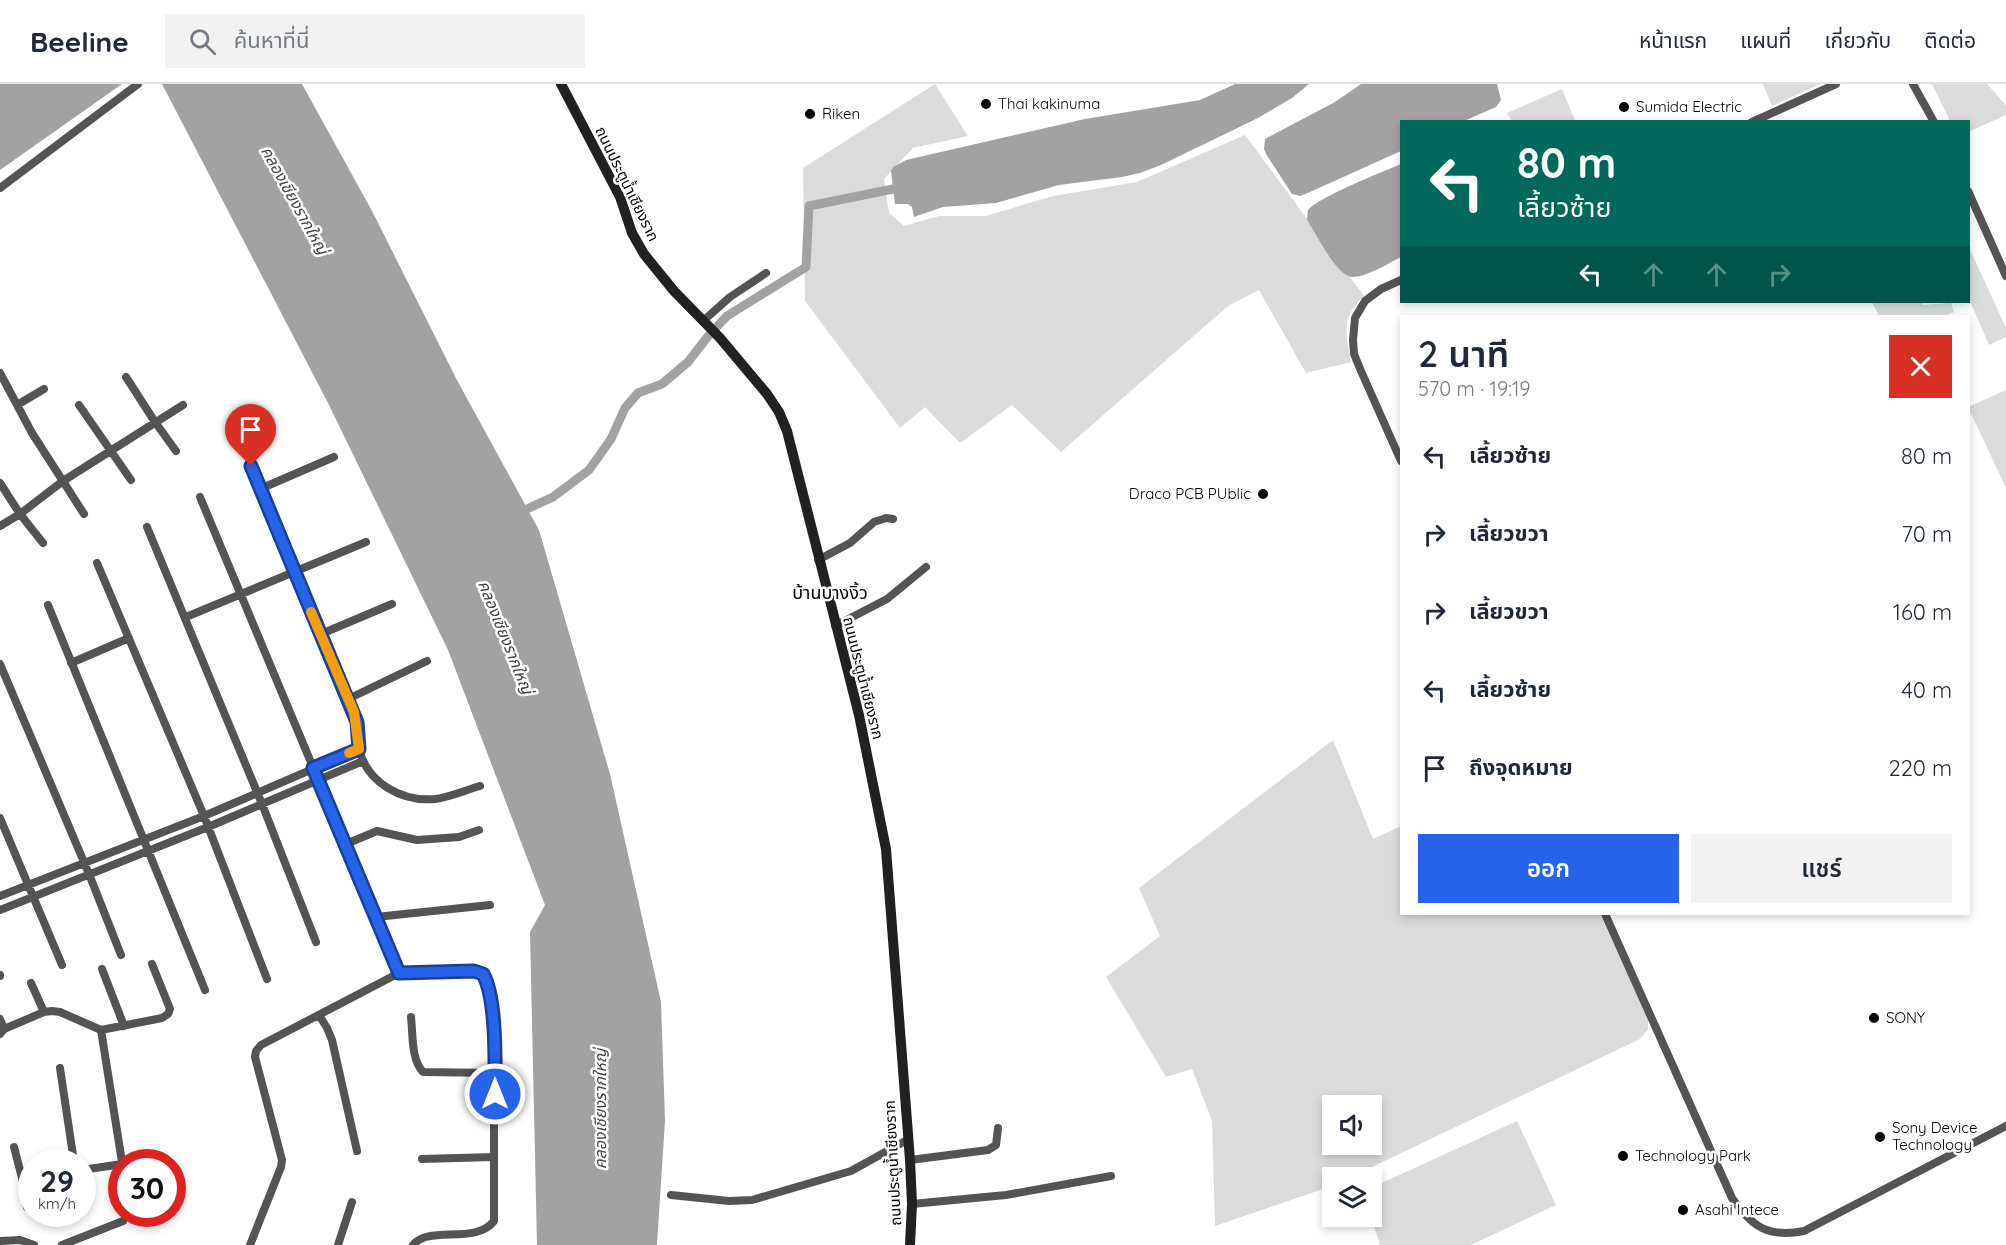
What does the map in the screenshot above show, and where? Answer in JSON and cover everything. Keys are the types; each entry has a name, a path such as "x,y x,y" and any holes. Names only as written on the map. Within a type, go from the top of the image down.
{"street":[{"path":"0,188 138,84"},
{"name":"ถนนประตูน้ำเชียงราก","path":"561,84 620,197 632,233 644,254 674,291 720,338 768,394 787,431 859,715 886,849 910,1160 912,1204 910,1245"},
{"path":"1756,120 1836,84"},
{"path":"1913,84 1933,120"},
{"path":"1970,195 2006,276"},
{"path":"705,323 730,297 766,273"},
{"path":"1400,280 1381,289 1365,301 1355,318 1353,340 1354,354 1400,459"},
{"path":"0,373 32,433 84,514"},
{"path":"126,377 176,451"},
{"path":"17,405 44,389"},
{"path":"79,405 131,480"},
{"path":"0,526 20,514 63,481 183,405"},
{"path":"260,489 334,457"},
{"path":"251,466 357,722 359,749 363,761 377,781 394,793 414,798 435,799 480,786"},
{"path":"0,483 20,514 43,543"},
{"path":"200,497 399,973"},
{"path":"818,560 850,543 874,522 886,518 893,519"},
{"path":"147,526 262,804 316,942"},
{"path":"186,617 366,542"},
{"path":"97,563 204,816 267,979"},
{"path":"835,626 887,599 926,567"},
{"path":"48,604 205,990"},
{"path":"321,634 392,604"},
{"path":"71,663 129,638"},
{"path":"348,699 427,661"},
{"path":"0,664 84,861 121,956"},
{"path":"0,896 84,861 204,816 359,749"},
{"path":"0,910 208,827 363,761"},
{"path":"0,818 62,965"},
{"path":"346,844 377,831 417,840 459,837 479,830"},
{"path":"378,921 490,905"},
{"path":"1605,915 1732,1198 1741,1211 1758,1227 1768,1232 1804,1231 2006,1126"},
{"path":"0,1019 2,1032 44,1012 60,1012 101,1030 162,1017 168,1014 170,1009 152,964"},
{"path":"102,969 124,1026"},
{"path":"250,1245 282,1160 255,1057 256,1051 261,1045 399,973 474,971 483,974 488,983 493,1024 494,1221 489,1229 480,1233 421,1238 413,1245"},
{"path":"31,983 44,1012"},
{"path":"319,1015 332,1040 357,1151"},
{"path":"411,1017 416,1060 423,1072 495,1073"},
{"path":"101,1030 120,1149"},
{"path":"60,1068 72,1149"},
{"path":"910,1160 992,1148 997,1143 998,1128"},
{"path":"671,1196 729,1202 752,1200 851,1171 907,1140"},
{"path":"14,1147 18,1157"},
{"path":"422,1159 494,1157"},
{"path":"912,1204 1005,1195 1111,1176"},
{"path":"338,1245 352,1202"},
{"path":"62,1245 108,1227"},
{"path":"0,1241 20,1240 34,1245"}],"shaded area":[{"path":"935,84 968,136 913,148 884,179 889,213 904,226 939,216 986,216 1053,196 1137,182 1245,135 1364,296 1356,304 1348,319 1347,335 1351,362 1306,373 1259,290 1228,306 1061,452 1012,405 960,443 925,407 900,428 805,301 803,168"},
{"path":"1763,84 1820,84 1772,106"},
{"path":"1932,84 1987,84 2006,105 2006,115 1970,131 1970,120 1950,120"},
{"path":"1562,89 1575,120 1511,120 1507,113"},
{"path":"1970,249 2006,328 2006,337 1989,345 1970,302"},
{"path":"1872,303 1922,303 1923,305 1951,303 1954,312 1947,315 1878,315"},
{"path":"2006,390 2006,488 1970,411 1970,406"},
{"path":"1333,740 1373,839 1400,826 1400,915 1600,915 1648,1018 1648,1029 1640,1039 1372,1167 1322,1167 1322,1189 1215,1226 1212,1121 1192,1069 1166,1077 1106,977 1160,936 1139,888"},
{"path":"1517,1121 1556,1205 1471,1245 1380,1245 1374,1227 1382,1227 1382,1183"}],"water":[{"path":"0,84 122,84 0,170"},
{"name":"คลองเชียงรากใหญ่","path":"162,84 302,84 372,211 458,382 539,530 610,774 661,1002 665,1121 657,1245 537,1245 530,932 545,905 448,650 328,403"},
{"path":"1235,84 1309,84 1292,98 1258,118 1140,173 1059,185 996,203 943,207 914,217 912,207 908,204 895,204 891,171 893,167 906,160 1085,119 1200,100"},
{"path":"1361,84 1497,84 1501,100 1496,107 1466,120 1400,120 1400,151 1300,196 1292,194 1266,154 1265,139 1335,102"},
{"path":"1400,164 1400,258 1378,269 1353,277 1341,271 1323,247 1307,219 1308,210 1337,192"}],"waterway":[{"path":"516,514 553,497 589,470 611,439 625,408 638,393 662,384 688,362 727,316 806,267 809,206 903,187"}],"slow traffic":[{"path":"311,612 357,722 359,749 349,753"}],"place":[{"name":"Thai kakinuma","path":"986,104"},
{"name":"Sumida Electric","path":"1624,107"},
{"name":"Riken","path":"810,114"},
{"name":"Draco PCB PUblic","path":"1263,494"},
{"name":"SONY","path":"1874,1018"},
{"name":"Sony Device Technology","path":"1880,1137"},
{"name":"Technology Park","path":"1623,1156"},
{"name":"Asahi Intece","path":"1683,1210"}],"district":[{"name":"บ้านบางงิ้ว","path":"830,593"}],"route":[{"path":"251,466 357,722 359,749 313,768 399,973 474,971 483,974 488,983 494,1035 495,1094"}]}
